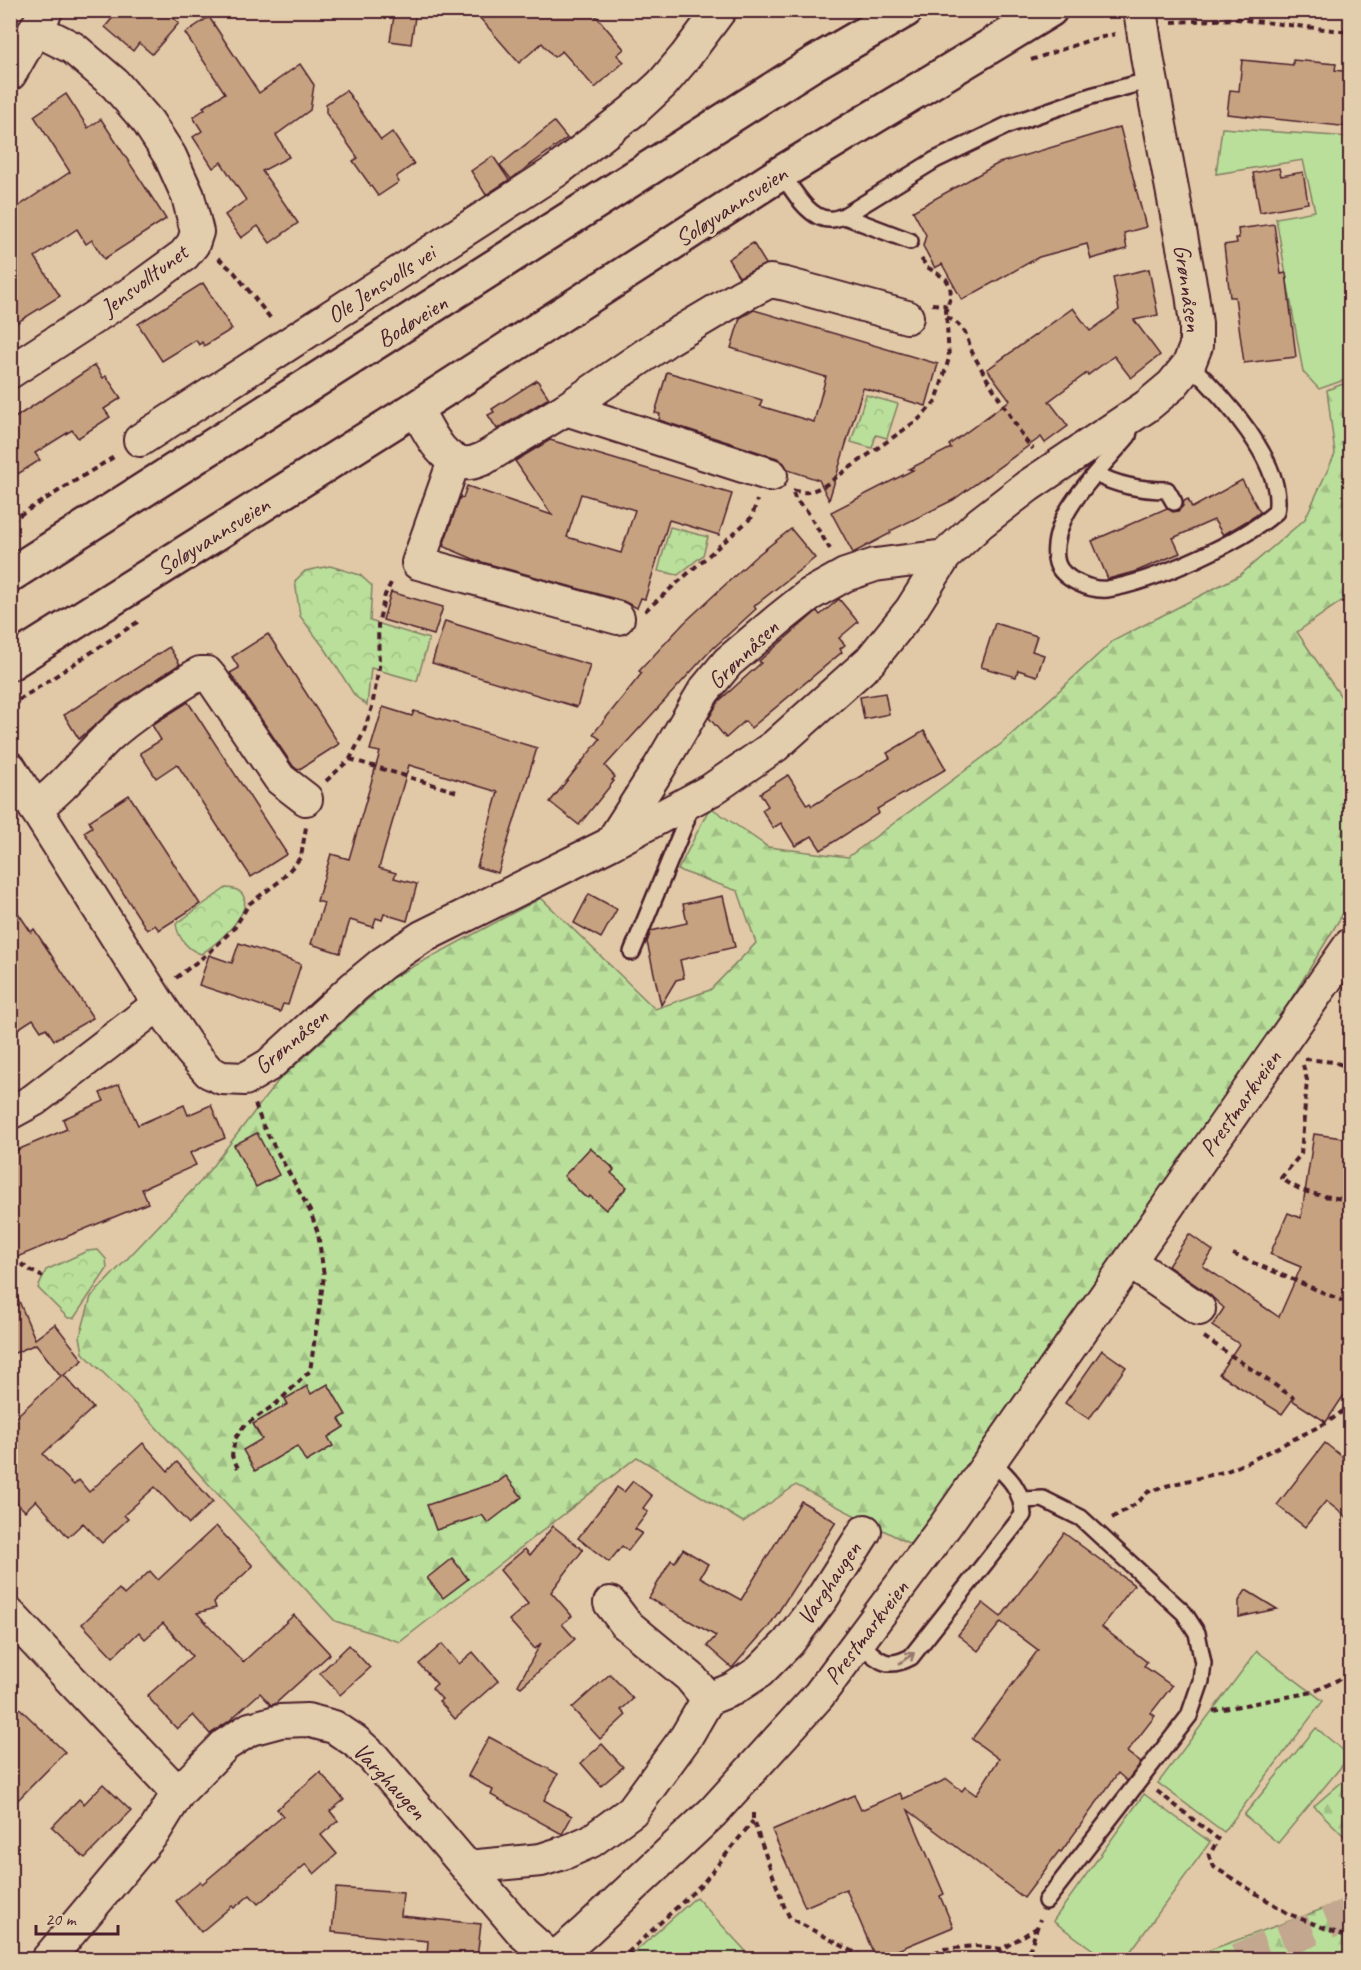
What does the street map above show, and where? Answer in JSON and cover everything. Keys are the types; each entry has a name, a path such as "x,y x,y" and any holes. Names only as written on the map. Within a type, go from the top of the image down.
{"street":[{"name":"Ole Jensvolls vei","path":"140,440 556,171 603,136 662,84 720,10"},
{"name":"Bodøveien","path":"812,65 886,10"},
{"name":"Bodøveien","path":"10,575 812,65 906,10"},
{"name":"Soløyvannsveien","path":"10,663 416,408 781,173 1050,10"},
{"name":"Grønnåsen","path":"10,768 190,1050 209,1072 222,1078 245,1079 269,1065 383,963 422,938 610,844 711,790 775,746 870,661 911,610 945,556 980,523 1133,416 1173,385 1189,364 1196,346 1196,324 1141,19"},
{"path":"10,74 41,20"},
{"name":"Jensvolltunet","path":"10,372 136,290 184,255 193,244 197,232 188,196 170,156 148,122 115,84 41,20"},
{"path":"416,408 441,449 454,461 469,463 483,459 566,409 667,340 770,281 907,317"},
{"path":"566,409 771,475"},
{"path":"454,461 418,563 618,618"},
{"name":"Grønnåsen","path":"610,844 659,768 704,691 729,662 762,633 809,595 845,575 875,565 945,556"},
{"path":"36,808 51,797 111,734 200,673 207,673 280,779 306,799"},
{"name":"Prestmarkveien","path":"553,1959 588,1930 713,1812 819,1695 991,1461 1349,948"},
{"path":"10,1113 34,1100 159,1004"},
{"path":"1130,1262 1201,1323"},
{"name":"Varghaugen","path":"708,1699 733,1689 759,1672 788,1642 822,1597 865,1531"},
{"path":"467,1868 541,1860 591,1841 615,1825 632,1811 654,1784 686,1737 708,1699 690,1677 626,1624 610,1603"},
{"path":"10,1615 178,1793"},
{"name":"Varghaugen","path":"47,1959 154,1832 178,1793 225,1745 250,1729 280,1721 307,1720 334,1727 373,1757 523,1933 553,1959"}],"lane":[{"path":"781,173 813,214 828,220 844,216 935,160 1008,126 1091,96 1151,80"},
{"path":"844,216 910,241"},
{"path":"1133,416 1128,436 1069,507 1059,532 1055,555 1058,567 1068,579 1104,590 1164,573 1258,527 1276,512 1278,493 1275,478 1268,464 1221,395 1189,364"},
{"path":"1096,474 1112,483 1149,490 1167,490 1174,502"},
{"path":"632,952 686,821 689,801"},
{"path":"858,1642 884,1663 898,1664 911,1658 1023,1515 1023,1500 1008,1476 991,1461"},
{"path":"1023,1500 1043,1499 1081,1518 1184,1613 1197,1633 1203,1664 1201,1681 1189,1716 1046,1901"}],"path":[{"path":"1023,63 1141,19 1178,21 1237,19 1350,32"},
{"path":"618,618 635,620 752,517 761,492 771,475 792,490 802,494 824,486 919,419 935,402 949,358 946,310 951,295 950,286 946,279 927,267 910,241"},
{"path":"193,244 219,258 234,272 271,320 302,334"},
{"path":"946,317 966,332 972,352 1026,441 1053,470"},
{"path":"10,521 140,440"},
{"path":"796,501 807,511 831,553"},
{"path":"10,706 144,617"},
{"path":"350,759 457,792"},
{"path":"1350,1068 1334,1062 1301,1059 1307,1080 1301,1154 1281,1178 1294,1188 1309,1194 1350,1200"},
{"path":"238,1468 232,1456 235,1439 244,1426 277,1403 310,1371 324,1276 318,1233 310,1211 263,1126 245,1079"},
{"path":"10,1246 23,1268 43,1277"},
{"path":"1233,1254 1350,1304"},
{"path":"1201,1323 1294,1398"},
{"path":"1093,1530 1137,1503 1148,1492 1227,1471 1328,1422 1350,1406"},
{"path":"1189,1716 1313,1692 1350,1674"},
{"path":"1141,1778 1218,1839 1209,1856 1214,1867 1289,1914 1350,1938"},
{"path":"743,1779 750,1788 753,1820 790,1918 868,1959"},
{"path":"620,1959 654,1930 703,1882 753,1820"},
{"path":"1023,1959 1031,1946 1046,1901"},
{"path":"990,1959 1038,1927"},
{"path":"914,1959 944,1949 976,1946 1002,1949"}],"green space":[{"path":"1222,128 1350,137 1350,378 1319,389 1303,372 1276,218 1315,211 1303,160 1216,174"},
{"path":"1343,384 1350,398 1350,595 1297,632 1350,710 1350,902 1264,1044 912,1545 796,1485 743,1522 637,1457 400,1642 335,1621 131,1400 83,1353 80,1336 91,1297 201,1181 278,1081 390,979 541,898 655,1009 710,990 756,943 738,891 678,870 710,807 768,847 848,857 1001,744 1113,641 1240,575 1305,519 1335,454 1327,390"},
{"path":"866,395 898,404 887,438 876,435 872,448 851,442"},
{"path":"670,527 708,537 703,555 678,575 658,571"},
{"path":"330,566 360,575 372,586 370,621 429,639 417,681 371,668 367,705 355,696 326,650 300,616 295,581 305,571"},
{"path":"226,888 236,889 243,895 245,903 243,911 238,920 215,944 201,954 196,952 181,939 176,924"},
{"path":"98,1250 106,1259 107,1269 74,1318 68,1318 38,1288 46,1270 87,1251"},
{"path":"1257,1651 1323,1701 1224,1832 1158,1783"},
{"path":"1316,1728 1350,1756 1278,1843 1244,1815"},
{"path":"1350,1775 1350,1842 1314,1806"},
{"path":"1144,1794 1210,1842 1125,1959 1106,1959 1053,1921"},
{"path":"696,1897 753,1959 627,1959"},
{"path":"1350,1899 1350,1959 1185,1959"}],"building":[{"path":"119,10 165,10 179,23 152,54 139,43 133,51 105,27"},
{"path":"395,10 416,10 411,44 390,41"},
{"path":"473,10 591,10 624,49 617,55 624,62 595,88 562,51 554,57 542,43 519,63"},
{"path":"209,17 259,93 300,64 314,85 310,110 276,135 289,157 262,171 298,223 270,243 258,226 241,238 225,215 246,200 221,162 213,168 193,137 202,131 193,117 205,109 203,107 225,93 185,33"},
{"path":"1242,60 1293,65 1293,60 1336,64 1335,70 1350,72 1350,127 1227,114 1230,90 1239,91"},
{"path":"346,90 381,140 392,132 414,164 396,177 399,182 378,196 353,161 358,158 326,113 326,104"},
{"path":"66,94 88,128 101,119 166,219 104,259 92,240 86,244 77,229 35,257 60,296 10,327 10,212 70,172 34,116"},
{"path":"554,122 567,138 511,179 500,165"},
{"path":"1120,127 1146,227 1124,233 1127,249 1091,259 1087,244 1039,257 962,300 942,264 935,268 923,246 926,235 913,211 999,163"},
{"path":"493,156 509,180 486,195 471,171"},
{"path":"1279,168 1281,176 1303,172 1308,203 1260,212 1253,173"},
{"path":"1274,224 1281,274 1286,273 1296,357 1244,363 1235,297 1230,297 1224,245 1237,243 1238,229"},
{"path":"753,243 766,264 739,277 728,259"},
{"path":"1149,269 1158,315 1134,320 1160,355 1131,378 1114,356 1088,375 1087,373 1049,401 1068,426 1045,443 1041,437 953,500 890,531 891,533 853,553 831,512 951,448 949,445 1010,400 987,369 1073,308 1090,331 1119,310 1113,277"},
{"path":"203,283 232,329 204,346 202,342 199,345 196,340 162,361 138,324"},
{"path":"754,310 938,364 926,406 863,388 829,500 819,480 788,470 777,458 659,420 660,414 655,413 667,372 762,400 760,406 814,422 826,377 731,348 740,318"},
{"path":"95,365 103,378 106,376 121,398 104,409 110,417 78,438 72,430 35,453 40,460 10,479 10,421"},
{"path":"537,380 549,398 497,429 488,415 494,412 492,409"},
{"path":"550,440 732,494 719,535 669,520 645,599 641,598 637,608 623,601 478,561 443,546 460,497 463,498 467,486 552,515 515,461","holes":["581,494 635,510 621,553 567,537"]},
{"path":"1242,480 1260,512 1255,516 1223,535 1214,520 1173,538 1180,553 1137,571 1108,579 1092,541 1167,508 1173,512 1178,511 1188,499 1192,508"},
{"path":"791,529 815,558 754,606 756,609 709,652 605,766 615,777 612,780 614,781 579,825 550,802 600,739 593,734 642,673 639,671 684,623 755,557"},
{"path":"391,592 443,607 434,635 383,620"},
{"path":"839,599 858,622 839,638 845,645 840,649 842,652 751,728 745,721 726,738 709,718 719,701 761,663 759,661 817,611 820,615"},
{"path":"445,621 590,665 577,707 432,663"},
{"path":"995,623 1037,636 1032,651 1044,655 1037,676 1018,670 1016,677 981,667"},
{"path":"268,634 339,744 298,770 230,673 239,668 232,657"},
{"path":"169,647 180,664 118,705 79,739 64,715"},
{"path":"885,693 889,714 864,719 860,697"},
{"path":"188,702 287,854 251,877 177,764 156,778 140,753 161,740 152,725"},
{"path":"383,707 412,716 414,711 537,748 498,873 477,867 498,792 409,765 379,868 396,873 394,878 417,884 407,921 384,914 382,920 376,918 373,927 350,920 340,953 311,944 324,903 317,901 331,854 349,859 380,752 370,750"},
{"path":"924,731 946,769 877,809 879,813 821,850 812,836 795,846 781,823 773,828 762,810 768,806 760,793 788,775 807,805 810,803 812,806 890,758 887,753"},
{"path":"129,795 200,904 159,930 155,925 147,930 84,832 92,827 89,821"},
{"path":"589,894 617,909 601,938 574,923"},
{"path":"723,896 735,947 680,960 684,978 676,980 661,1005 647,942 651,931 687,923 683,904"},
{"path":"10,901 31,932 34,929 93,1018 54,1040 46,1028 41,1031 33,1019 10,1034"},
{"path":"239,943 301,964 288,1005 283,1004 280,1012 199,985 209,955 232,963"},
{"path":"119,1084 138,1125 184,1105 188,1115 211,1105 225,1138 190,1153 196,1165 142,1189 148,1203 10,1260 10,1153 67,1129 63,1119 104,1101 100,1093"},
{"path":"257,1133 279,1175 256,1187 234,1145"},
{"path":"1314,1134 1350,1139 1350,1386 1326,1422 1292,1400 1282,1414 1219,1374 1239,1344 1212,1326 1224,1308 1209,1294 1168,1266 1189,1234 1213,1251 1203,1266 1279,1317 1301,1267 1270,1254 1288,1213 1301,1218"},
{"path":"590,1148 611,1166 614,1170 611,1173 627,1187 606,1210 590,1196 589,1198 584,1196 564,1176"},
{"path":"11,1282 35,1339 55,1324 83,1360 64,1375 93,1408 43,1454 74,1485 79,1480 89,1492 143,1443 168,1471 177,1462 213,1502 189,1524 155,1487 124,1515 128,1519 102,1543 83,1523 68,1537 36,1500 25,1511 10,1496 10,1422 61,1376 36,1344 10,1355"},
{"path":"1102,1350 1126,1367 1089,1419 1065,1403"},
{"path":"328,1384 346,1415 339,1419 344,1427 328,1437 333,1446 306,1462 297,1446 255,1471 243,1450 262,1439 253,1424 288,1404 285,1399 307,1386 311,1394"},
{"path":"1325,1443 1350,1463 1350,1520 1326,1501 1305,1527 1277,1505"},
{"path":"506,1476 522,1497 488,1523 482,1515 436,1530 427,1505 498,1482"},
{"path":"633,1481 652,1496 643,1508 648,1512 635,1529 642,1533 628,1551 622,1546 609,1562 578,1538 617,1487 624,1492"},
{"path":"801,1501 836,1522 768,1628 732,1668 707,1646 716,1636 649,1598 671,1560 675,1562 683,1549 708,1564 700,1577 741,1600"},
{"path":"216,1526 253,1566 214,1602 216,1608 197,1613 243,1662 294,1615 330,1654 275,1704 271,1705 260,1693 229,1721 210,1734 193,1715 177,1729 147,1696 192,1656 163,1623 145,1639 139,1632 113,1657 82,1624 119,1589 124,1595 150,1571 158,1580"},
{"path":"553,1526 583,1550 551,1592 572,1616 562,1624 575,1639 521,1687 518,1685 541,1643 535,1649 509,1620 528,1604 500,1570 525,1549 530,1555"},
{"path":"1064,1533 1134,1585 1102,1627 1147,1662 1144,1666 1172,1686 1151,1713 1155,1716 1127,1752 1141,1763 1127,1781 1118,1773 1061,1852 1059,1851 1024,1898 908,1810 944,1894 940,1896 953,1927 876,1959 846,1889 805,1907 772,1830 854,1795 861,1810 900,1793 903,1799 947,1779 962,1791 965,1787 976,1795 999,1759 972,1739 1038,1650 1001,1622 978,1651 958,1635 983,1603 1001,1617"},
{"path":"452,1558 468,1579 443,1598 427,1578"},
{"path":"1246,1590 1277,1609 1239,1617 1239,1601"},
{"path":"442,1644 459,1664 473,1652 498,1681 455,1719 439,1701 442,1699 432,1688 437,1684 419,1664"},
{"path":"349,1645 370,1668 340,1695 320,1673"},
{"path":"610,1674 633,1699 621,1710 626,1715 600,1739 572,1708"},
{"path":"10,1699 65,1752 10,1808"},
{"path":"489,1737 558,1774 544,1800 572,1816 562,1834 491,1795 493,1790 468,1776"},
{"path":"602,1744 623,1767 601,1786 581,1763"},
{"path":"320,1772 344,1800 330,1811 338,1821 321,1835 337,1854 314,1874 306,1864 258,1904 250,1895 234,1908 232,1906 201,1932 176,1901 200,1881 202,1884 283,1816 277,1809"},
{"path":"103,1784 131,1811 85,1858 52,1827 79,1799 84,1804"},
{"path":"336,1888 403,1893 401,1916 481,1924 477,1958 427,1955 428,1941 332,1932"}],"tunnel":[{"path":"1237,1960 1350,1914"}]}
